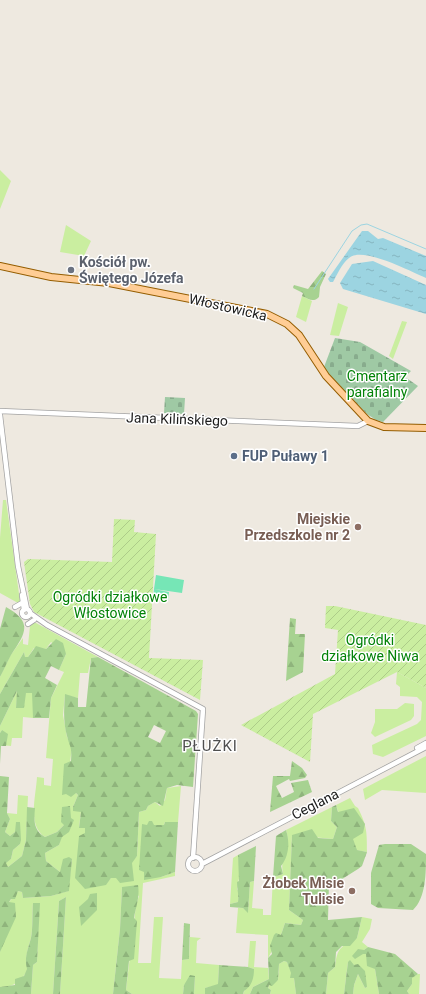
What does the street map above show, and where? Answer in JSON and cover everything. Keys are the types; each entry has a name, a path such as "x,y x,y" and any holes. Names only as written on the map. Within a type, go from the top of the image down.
{"main road":[{"name":"Włostowicka","path":"0,266 51,277 109,282 253,311 272,317 287,324 299,335 322,371 366,419"},
{"path":"366,419 384,427 426,428"}],"street":[{"name":"Jana Kilińskiego","path":"0,411 355,425 366,419"},
{"path":"0,415 22,592 27,612 47,625"},
{"path":"22,592 22,603 27,612 34,620 47,625"},
{"path":"15,607 22,603"},
{"path":"28,624 34,620"},
{"name":"Ceglana","path":"47,625 203,709 194,835 198,860 219,854 409,754 426,743"},
{"name":"Ceglana","path":"409,754 426,747"}],"green space":[{"path":"0,170 11,181 0,209"},
{"path":"66,225 91,241 84,256 60,252"},
{"path":"322,271 326,274 320,287 319,297 317,299 311,300 302,296 303,293 293,288 294,285 308,289"},
{"path":"302,296 312,301 306,322 296,317"},
{"path":"338,303 348,307 339,336 330,335"},
{"path":"402,321 407,322 393,359 389,356"},
{"name":"Cmentarz parafialny","path":"335,338 360,342 411,371 405,377 418,386 383,422 376,420 367,414 326,371 324,367"},
{"path":"165,397 185,398 184,414 164,413"},
{"path":"3,500 6,500 20,601 18,603 0,593 0,538"},
{"name":"Ogródki działkowe Włostowice","path":"114,519 135,520 134,532 156,534 149,658 203,660 200,700 34,612 30,604 24,562 28,559 112,562"},
{"path":"156,575 184,580 182,593 154,589"},
{"path":"154,589 169,592 168,601 153,599"},
{"name":"Ogródki działkowe Niwa","path":"326,606 335,606 426,625 426,688 397,672 313,714 310,762 241,725 335,674 338,630 325,628"},
{"path":"6,607 15,612 23,623 24,628 23,634 0,677 0,629"},
{"path":"290,618 296,619 295,634 305,634 303,672 286,681"},
{"path":"33,623 36,623 98,657 91,658 88,673 80,673 78,698 65,695 63,715 67,737 72,747 66,794 76,793 78,795 73,807 81,812 79,827 85,828 85,834 105,885 111,878 116,878 137,856 139,812 146,810 148,806 155,802 160,806 165,800 167,788 181,786 178,822 165,822 164,825 142,825 161,877 175,872 175,876 143,883 138,963 151,963 154,917 163,917 159,978 181,979 182,960 189,959 190,937 201,938 197,941 196,963 219,965 218,985 205,988 205,994 194,994 195,976 184,985 183,994 132,994 126,990 136,905 139,896 122,887 120,929 113,994 60,994 66,897 59,901 53,994 31,994 33,965 37,962 39,903 33,903 32,934 26,957 28,969 17,983 0,987 0,952 9,902 18,891 22,892 23,898 51,896 68,891 72,859 60,872 46,861 45,853 59,845 64,825 57,832 45,837 39,832 34,818 34,801 37,777 44,778 44,785 51,786 53,759 46,758 51,698 64,672 59,670 66,654 51,642 46,649 34,648 28,657 25,657 24,652 0,694 0,677 10,656 23,638 23,644 28,645 30,626"},
{"path":"56,639 63,643 66,654 59,670 51,666 45,678 57,685 51,698 49,718 33,718 32,693 26,693 24,708 16,708 17,691 0,726 0,694 24,652 25,657 28,657 36,646 46,649"},
{"path":"98,657 196,711 198,714 193,787 177,785 167,788 163,806 155,802 148,806 146,810 139,812 137,856 132,863 134,881 120,883 116,878 111,878 106,885 85,889 75,878 79,836 85,833 85,828 79,828 81,812 73,811 78,795 76,793 71,797 66,794 62,795 64,764 71,761 64,710 65,694 78,698 78,707 86,707 91,658","holes":["154,725 166,731 160,743 148,737"]},
{"path":"397,672 426,688 426,736 383,757 373,754 372,745 417,724 421,720 422,702 417,697 400,696 400,687 396,684"},
{"path":"18,689 16,708 26,693 33,693 33,718 23,717 22,738 12,738 11,746 1,745 2,730 0,733 0,726"},
{"path":"405,703 414,704 414,716 411,720 375,737 371,733 375,722 375,709 397,709"},
{"path":"2,730 8,734 6,746 1,746 0,764 0,733"},
{"path":"426,756 426,793 382,790 365,800 363,789"},
{"path":"292,761 302,768 307,775 305,778 290,781 289,779 276,786 282,798 294,792 291,783 308,780 312,792 270,812 273,776 290,776"},
{"path":"0,776 9,777 7,813 10,819 5,832 10,836 15,832 16,822 20,822 20,844 13,850 11,859 6,863 8,867 22,856 26,840 27,807 35,808 36,828 45,837 57,832 64,825 61,822 62,807 70,806 71,818 74,820 69,832 62,837 59,845 45,853 46,861 60,872 63,859 69,857 72,859 69,891 51,896 23,898 22,892 18,891 15,899 11,899 9,902 15,903 16,917 0,952"},
{"path":"18,795 28,796 26,840 22,856 8,867 5,863 11,859 13,850 20,844 15,832 10,836 5,832 10,819 7,813 17,814"},
{"path":"350,798 358,808 365,825 367,834 367,852 356,850 352,838 340,817 336,805"},
{"path":"336,805 338,812 354,808 365,824 363,833 353,839 357,850 367,852 362,866 339,881 329,882 328,920 362,917 357,938 350,946 342,946 336,952 335,967 328,973 326,994 296,994 294,978 290,978 291,973 287,962 284,961 279,964 278,980 272,986 269,985 268,988 271,990 270,994 250,994 253,987 269,979 268,958 272,954 270,946 274,935 276,933 281,935 285,923 301,925 303,920 289,910 292,835 312,829 318,838 333,839 337,827 331,821 332,807"},
{"path":"332,807 331,821 337,827 333,839 292,835 289,910 303,920 301,925 285,923 281,935 268,958 268,935 236,933 238,908 243,908 248,912 250,882 254,881 252,908 263,909 263,915 271,915 273,877 283,874 282,868 288,842 286,830"},
{"path":"149,821 152,821 154,825 164,825 165,822 178,822 175,872 161,877 144,880 144,872 139,870 142,824 147,825"},
{"path":"286,830 288,849 286,858 281,866 283,874 273,877 276,836"},
{"path":"411,844 426,854 423,892 421,899 413,910 378,908 371,904 371,873 379,845"},
{"path":"256,846 254,881 250,882 248,913 243,908 230,907 230,904 238,902 238,855"},
{"path":"238,855 240,873 237,889 239,892 238,902 230,904 233,858"},
{"path":"138,885 138,898 134,918 137,921 134,959 129,961 126,990 132,994 113,994 120,929 122,887"},
{"path":"97,893 97,910 81,926 79,907 88,899 90,894"},
{"path":"66,897 60,994 53,994 59,901"},
{"path":"33,903 40,903 37,962 33,965 31,994 0,994 0,987 15,985 15,979 24,976 27,969 26,957 32,934"},
{"path":"362,917 372,919 370,929 362,942 368,947 364,950 363,954 366,954 375,969 379,994 353,994 354,985 358,974 365,988 367,987 354,965 348,962 344,994 326,994 328,973 335,967 340,949 357,938"},
{"path":"184,923 190,924 189,959 182,960"},
{"path":"250,941 256,941 254,967 268,968 269,979 253,987 250,994 243,994 254,969 248,967"},
{"path":"368,947 395,954 418,974 412,978 412,984 407,991 409,994 379,994 375,969 367,966 366,954 363,954 355,959 352,956 358,949 364,950"},
{"path":"350,960 354,965 358,964 365,971 367,987 365,988 358,974 354,985 353,994 344,994 348,962"},
{"path":"284,961 287,962 294,978 296,994 270,994 271,990 268,988 269,985 278,980 279,964"},
{"path":"219,965 248,967 254,969 252,982 243,994 205,994 205,988 218,984"},
{"path":"420,974 419,994 409,994 407,991 412,984 411,978"},
{"path":"190,975 195,976 194,994 183,994 184,985"}],"water":[{"path":"362,231 368,231 378,239 383,238 426,256 426,278 376,257 356,255 346,260 333,282 330,282 328,279"},
{"path":"373,261 426,285 426,314 343,289 340,283 352,264"}],"waterway":[{"path":"314,289 352,231 361,225 367,224 426,249"}],"place":[{"name":"Kościół pw. Świętego Józefa","path":"71,270"},
{"name":"FUP Puławy 1","path":"234,456"},
{"name":"Miejskie Przedszkole nr 2","path":"358,527"},
{"name":"Żłobek Misie Tulisie","path":"352,891"}],"district":[{"name":"PŁUŻKI","path":"210,746"}]}
